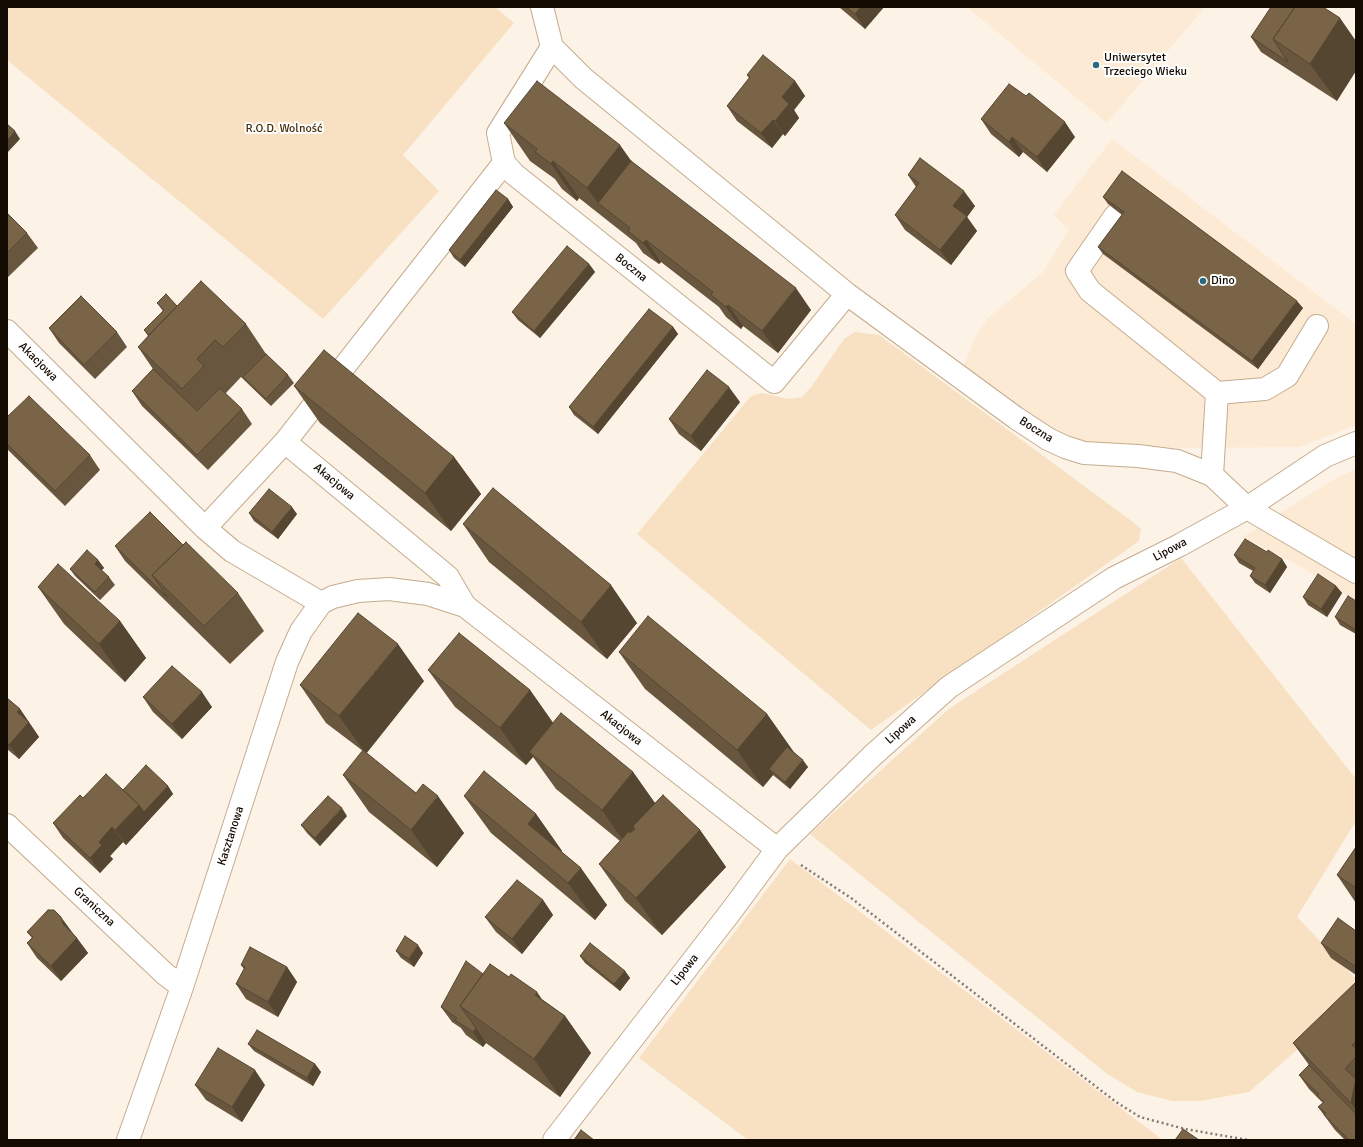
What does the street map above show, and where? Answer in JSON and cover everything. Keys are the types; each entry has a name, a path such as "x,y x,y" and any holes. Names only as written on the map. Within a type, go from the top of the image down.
{"street":[{"path":"205,528 286,442 504,163 498,133 552,47 542,7"},
{"name":"Boczna","path":"552,47 583,78 847,294 1048,440 1084,453 1138,456 1177,461 1212,475 1247,508 1356,572"},
{"name":"Boczna","path":"504,163 514,174 774,382 847,294"},
{"path":"1115,216 1077,271 1090,291 1217,393 1265,390 1287,376 1317,326"},
{"name":"Akacjowa","path":"7,332 205,528 232,551 322,603 334,597 358,591 389,589 428,594 465,606 777,849"},
{"path":"1212,475 1217,393"},
{"name":"Akacjowa","path":"286,442 448,577 465,606"},
{"name":"Lipowa","path":"554,1140 732,910 777,849 872,756 949,687 1114,578 1180,545 1247,508 1325,456 1356,443"},
{"name":"Kasztanowa","path":"128,1140 182,987 287,662 301,631 322,603"},
{"name":"Graniczna","path":"7,825 165,974 182,987"}],"path":[{"path":"777,849 851,898 1116,1102 1140,1117 1185,1129 1248,1140"}],"shaded area":[{"name":"Uniwersytet Trzeciego Wieku","path":"967,7 1205,7 1107,123"},
{"path":"1112,139 1356,324 1356,425 1299,447 1096,449 1043,427 964,366 974,339 987,319 1042,273 1069,230 1054,215"},
{"path":"1356,469 1356,601 1303,568 1243,537 1331,481"}],"green space":[{"name":"R.O.D. Wolność","path":"7,7 495,7 514,23 403,155 439,191 323,319 7,60"},
{"path":"855,332 879,335 1141,529 1139,541 871,730 637,534 751,396 762,393 788,399 802,397 812,386 844,339"},
{"path":"1181,558 1356,779 1356,821 1297,917 1356,979 1356,998 1249,1092 1200,1101 1172,1101 1137,1092 1106,1073 810,834 950,708"},
{"path":"790,859 1163,1140 748,1140 639,1058"}],"building":[{"path":"846,7 861,7 855,14"},
{"path":"1271,7 1295,7 1273,39 1288,62 1251,37"},
{"path":"1295,7 1323,7 1340,18 1310,64 1273,39"},
{"path":"763,55 795,81 782,97 789,104 775,121 773,120 761,133 727,106 750,77 747,75"},
{"path":"537,81 620,145 587,188 553,161 551,164 535,152 537,149 504,123"},
{"path":"1009,84 1026,96 1029,93 1065,122 1037,157 1012,137 1009,142 981,119"},
{"path":"7,124 15,131 7,140"},
{"path":"920,158 964,191 953,206 967,216 940,250 895,215 919,183 908,175"},
{"path":"631,161 796,288 762,331 728,305 726,307 711,295 713,292 646,240 643,243 628,231 630,228 598,203"},
{"name":"Dino","path":"1122,171 1297,301 1252,361 1098,247 1124,212 1103,197"},
{"path":"496,190 508,199 460,260 449,250"},
{"path":"7,213 27,233 7,253"},
{"path":"567,246 589,264 534,331 512,312"},
{"path":"201,281 246,324 223,347 215,340 197,359 204,366 182,389 138,347"},
{"path":"166,294 177,306 149,335 144,330 164,310 157,303"},
{"path":"81,296 117,332 84,365 49,328"},
{"path":"649,309 673,327 593,427 569,407"},
{"path":"324,350 454,457 425,493 294,386"},
{"path":"266,354 288,375 266,399 243,377"},
{"path":"153,369 197,411 220,388 242,409 197,455 132,391"},
{"path":"707,370 729,387 691,436 669,419"},
{"path":"29,396 90,455 55,491 7,444 7,417"},
{"path":"493,488 611,585 581,622 463,524"},
{"path":"269,489 292,507 272,532 249,513"},
{"path":"150,512 183,545 152,575 168,598 115,546"},
{"path":"1245,539 1267,552 1268,550 1282,559 1265,585 1250,576 1255,568 1234,555"},
{"path":"186,542 238,593 204,626 152,575"},
{"path":"87,550 98,560 95,564 109,577 95,592 70,569"},
{"path":"58,564 120,621 99,644 38,587"},
{"path":"1318,574 1336,586 1321,609 1303,597"},
{"path":"1348,596 1356,601 1356,630 1335,617"},
{"path":"358,613 398,644 339,716 300,685"},
{"path":"648,616 767,714 737,750 619,652"},
{"path":"459,633 530,690 500,728 428,670"},
{"path":"172,666 202,692 172,724 143,697"},
{"path":"7,698 20,709 17,712 29,722 9,745 7,743"},
{"path":"561,713 633,772 602,810 529,752"},
{"path":"787,747 803,760 785,782 769,769"},
{"path":"363,750 416,793 423,784 438,796 411,830 343,775"},
{"path":"146,765 168,786 144,812 139,805 123,790"},
{"path":"484,771 536,814 528,824 581,868 568,883 464,796"},
{"path":"106,774 139,805 115,830 112,827 99,842 102,845 90,858 53,823 80,795 83,798"},
{"path":"663,795 700,830 636,898 599,864 629,831 630,833 635,829 633,826"},
{"path":"328,796 342,808 315,838 301,825"},
{"path":"1356,847 1356,888 1337,875"},
{"path":"517,880 543,900 512,939 485,917"},
{"path":"48,910 54,910 61,917 63,924 77,938 51,966 27,943 33,937 27,932"},
{"path":"1338,918 1356,931 1356,967 1321,943"},
{"path":"405,936 418,945 409,959 396,951"},
{"path":"590,943 625,971 614,984 580,956"},
{"path":"250,947 287,967 268,1002 236,984 245,967 241,965"},
{"path":"466,961 483,974 460,1006 476,1028 473,1032 455,1020 457,1018 441,1007"},
{"path":"490,964 509,977 511,974 537,992 535,995 565,1016 534,1059 460,1006"},
{"path":"1356,982 1356,1041 1352,1045 1356,1048 1356,1057 1345,1069 1356,1079 1351,1103 1293,1043"},
{"path":"257,1030 315,1064 307,1078 248,1044"},
{"path":"218,1048 255,1070 232,1107 195,1085"},
{"path":"1309,1065 1356,1114 1356,1140 1349,1140 1324,1115 1326,1113 1318,1107 1324,1102 1317,1096 1319,1094 1299,1075"},
{"path":"1183,1129 1199,1140 1175,1140"},
{"path":"581,1130 594,1140 574,1140"}],"place":[{"name":"Uniwersytet Trzeciego Wieku","path":"1096,65"},
{"name":"Dino","path":"1203,281"}]}
